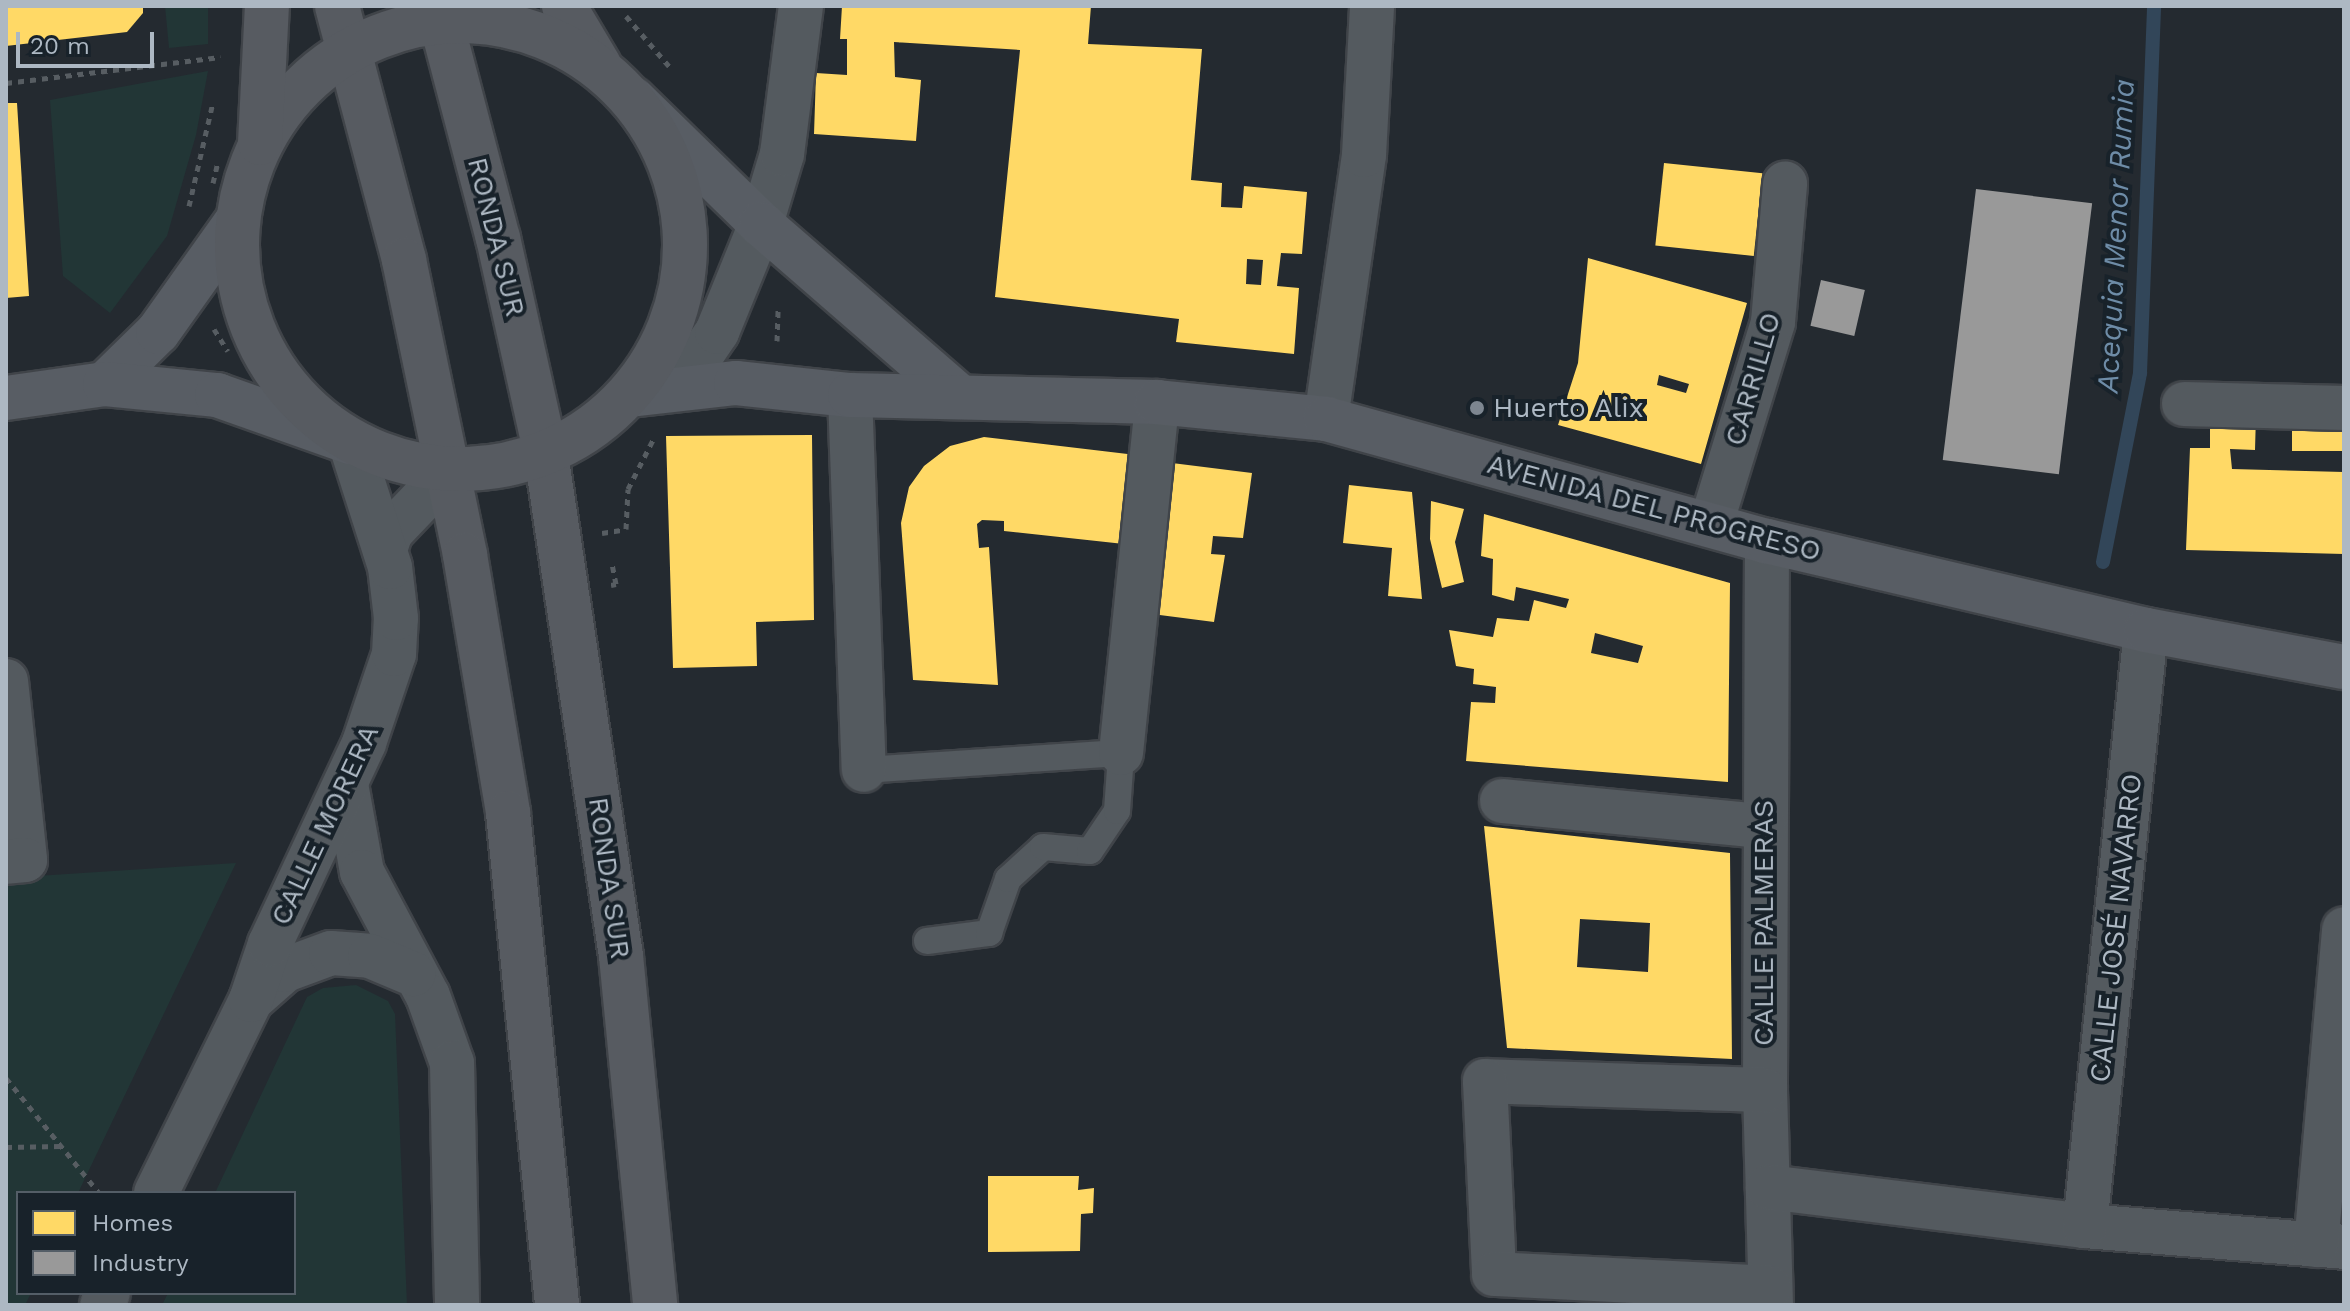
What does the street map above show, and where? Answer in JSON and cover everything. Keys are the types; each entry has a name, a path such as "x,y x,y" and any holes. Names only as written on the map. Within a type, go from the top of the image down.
{"main road":[{"path":"105,384 193,289 224,206 240,148 267,6"},
{"path":"337,6 350,49 450,470 508,813 557,1305"},
{"path":"564,6 600,67"},
{"path":"240,148 298,90 350,49 394,29 439,13 491,21 548,37 600,67 761,224 958,395"},
{"name":"RONDA SUR","path":"439,13 498,238 546,454 621,956 655,1305"},
{"path":"6,398 105,384 217,395 398,462 450,470 499,468 546,454 650,390 680,297 685,256 684,213 674,172 633,99"},
{"path":"224,206 250,324 291,391 350,442"},
{"name":"AVENIDA DEL PROGRESO","path":"650,390 774,384 850,395 958,395 1157,402 1326,419 1767,541 2146,630 2344,667"}],"street":[{"path":"650,390 689,373 717,332 761,224 782,154 801,6"},
{"path":"1326,419 1364,155 1372,6"},
{"name":"CARRILLO","path":"1711,524 1773,322 1785,184"},
{"path":"850,395 864,770"},
{"path":"1121,746 1157,402"},
{"path":"2184,404 2344,408"},
{"name":"CALLE MORERA","path":"157,1191 251,1000 270,944 346,784 394,654 396,618 385,550 350,442"},
{"path":"385,550 391,532 450,470"},
{"name":"CALLE PALMERAS","path":"1767,541 1765,1090 1770,1296"},
{"name":"CALLE JOSÉ NAVARRO","path":"2085,1226 2146,630"},
{"path":"6,681 25,860 6,862"},
{"path":"346,784 362,872 443,1028 452,1063 457,1305"},
{"path":"1502,801 1764,826"},
{"path":"1768,1187 2085,1226 2330,1246 2344,929"},
{"path":"251,1000 285,970 331,953 370,956 413,974"},
{"path":"1765,1090 1485,1081 1494,1274 1770,1296"}],"lane":[{"path":"864,770 1121,746 1117,811 1090,851 1043,847 1008,879 989,933 927,941"}],"path":[{"path":"618,6 675,74"},
{"path":"218,70 221,44"},
{"path":"6,83 221,57"},
{"path":"185,220 214,98"},
{"path":"224,206 240,148"},
{"path":"774,384 779,290 803,260"},
{"path":"193,289 234,361"},
{"path":"6,1078 97,1191"},
{"path":"6,1147 62,1146"}],"green space":[{"path":"165,6 208,6 208,44 169,48"},
{"path":"208,71 196,135 167,236 110,313 63,276 50,100"},
{"path":"236,863 79,1191 16,1191 16,1295 30,1295 25,1305 6,1305 6,878"},
{"path":"356,985 388,1001 395,1014 407,1305 162,1305 167,1295 296,1295 296,1191 216,1191 307,997 323,988"}],"building: Homes":[{"path":"6,6 143,6 143,13 127,32 6,46"},
{"path":"842,6 1091,6 1088,44 1202,49 1191,180 1222,183 1221,207 1242,208 1244,186 1307,192 1302,254 1281,253 1277,286 1299,288 1294,354 1176,342 1179,319 995,297 1020,50 894,42 895,77 921,80 916,141 814,134 816,73 847,75 847,39 840,39","holes":["1247,259 1263,260 1261,285 1246,284"]},
{"path":"6,103 17,103 29,296 6,298"},
{"path":"1664,163 1762,173 1754,256 1655,246"},
{"path":"1588,258 1747,303 1701,464 1558,425 1578,363","holes":["1659,375 1689,384 1686,393 1657,385"]},
{"path":"2210,414 2256,415 2255,450 2230,449 2232,469 2344,472 2344,554 2186,550 2190,448 2210,448"},
{"path":"2292,415 2344,415 2344,451 2292,451"},
{"path":"812,435 814,620 756,622 757,666 673,668 666,436"},
{"path":"984,437 1136,455 1124,544 1004,531 1004,521 982,520 977,524 979,548 989,547 998,685 913,680 901,523 909,487 924,466 950,446"},
{"path":"1172,463 1252,473 1243,538 1213,536 1211,554 1225,555 1214,622 1152,614"},
{"path":"1349,485 1412,492 1422,599 1388,596 1392,548 1343,543"},
{"path":"1431,501 1464,509 1455,542 1464,582 1442,588 1430,539"},
{"path":"1484,514 1730,583 1728,782 1466,761 1471,702 1495,703 1496,687 1473,684 1474,669 1456,666 1449,630 1493,637 1497,618 1529,621 1534,600 1566,608 1569,599 1516,587 1514,601 1492,595 1493,559 1481,556","holes":["1595,633 1643,646 1638,663 1591,653"]},
{"path":"1484,826 1730,853 1732,1059 1507,1048","holes":["1580,919 1650,923 1648,972 1577,967"]},
{"path":"988,1176 1079,1176 1078,1190 1094,1188 1093,1213 1081,1214 1080,1251 988,1252"}],"building: Industry":[{"path":"1976,189 2092,203 2059,474 1943,460"},
{"path":"1821,280 1865,290 1854,336 1810,326"}],"waterway":[{"name":"Acequia Menor Rumia","path":"2103,562 2140,373 2154,6"}],"place":[{"name":"Huerto Alix","path":"1477,408"}]}
